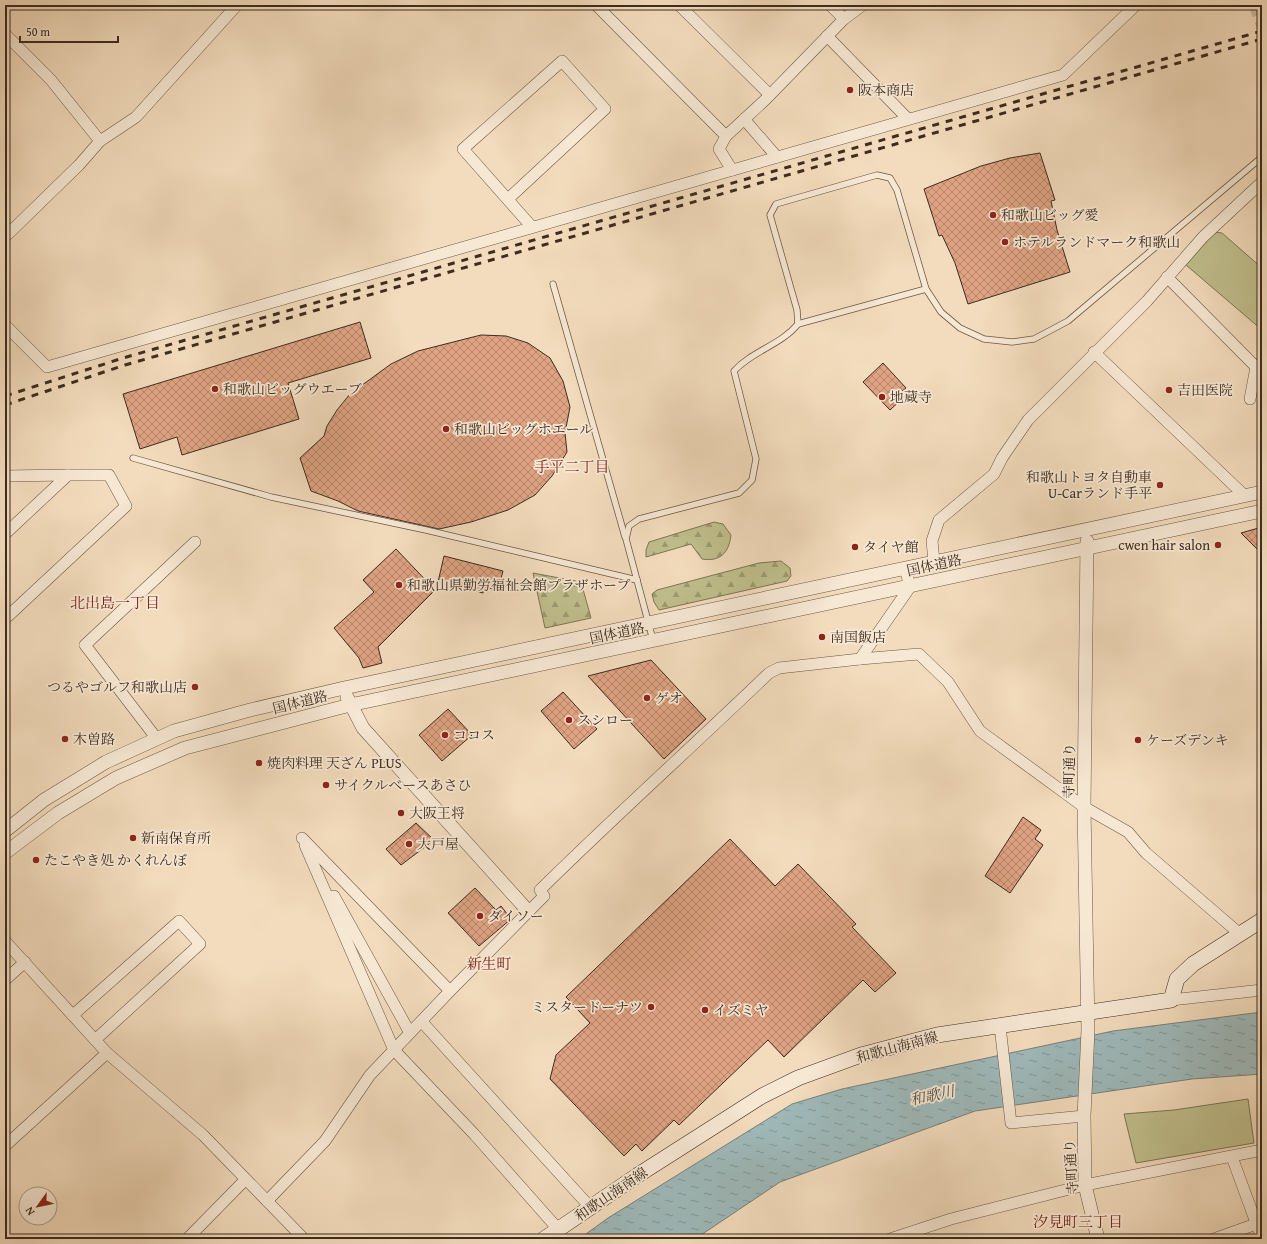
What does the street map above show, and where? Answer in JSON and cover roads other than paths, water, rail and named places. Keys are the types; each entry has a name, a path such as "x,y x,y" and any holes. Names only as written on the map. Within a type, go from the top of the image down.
{"main road":[{"path":"1171,1000 1177,978 1193,964 1262,920"},
{"name":"和歌山海南線","path":"544,1239 590,1207 762,1096 798,1078 862,1055 937,1035 1001,1032 1088,1012 1171,1000"}],"street":[{"path":"5,237 79,165 100,141 136,117 237,5"},
{"path":"596,5 726,136"},
{"path":"679,5 770,95"},
{"path":"830,5 844,19"},
{"path":"732,170 720,149 726,136 770,95 844,19 863,5"},
{"path":"5,325 47,367 1063,75 1136,5"},
{"path":"5,34 51,80 100,141"},
{"path":"827,36 908,119"},
{"path":"508,199 605,109 562,61 463,149 532,227"},
{"path":"744,119 777,157"},
{"path":"934,562 932,541 939,520 994,474 1002,458 1028,420 1146,301 1203,237 1262,182"},
{"path":"1167,277 1256,367 1250,399"},
{"path":"1094,352 1244,496"},
{"path":"5,476 109,475 126,506 6,618"},
{"path":"5,534 68,476"},
{"name":"国体道路","path":"5,831 44,800 106,762 174,731 250,710 344,688 1262,492"},
{"name":"国体道路","path":"5,853 58,813 116,778 185,748 350,705 654,642 1262,511"},
{"name":"寺町通り","path":"1087,529 1084,807 1088,1030 1085,1110 1085,1185 1098,1239"},
{"path":"156,739 84,645 195,542"},
{"path":"860,658 910,587 905,568"},
{"path":"267,1201 325,1141 370,1075 544,896 540,890 604,827 769,673 779,668 860,658 919,654 948,682 980,731 1084,807 1128,832 1146,853 1240,934"},
{"path":"344,688 350,705 363,728 528,911"},
{"path":"302,838 450,991"},
{"path":"302,838 410,1034"},
{"path":"302,838 394,1050 474,1134 558,1229"},
{"path":"73,1015 179,921 200,944 95,1040"},
{"path":"5,940 107,1053 204,1136 245,1180 304,1239"},
{"path":"5,980 25,962"},
{"path":"1171,1000 1262,990"},
{"path":"422,1022 590,1207"},
{"path":"1001,1032 1012,1123 1085,1110"},
{"path":"5,1146 107,1053"},
{"path":"890,1239 907,1236 1085,1185 1262,1150"},
{"path":"1232,1157 1262,1239"},
{"path":"187,1239 245,1180"},
{"path":"1214,1239 1256,1224"}],"lane":[{"path":"798,324 796,310 770,215 776,204 877,175 890,178 897,190 926,289 941,312 960,328 984,339 1012,342 1034,339 1068,321 1262,157"},
{"path":"553,284 654,642"},
{"path":"626,539 629,526 639,519 739,493 752,480 756,459 734,371 743,361 792,333 798,324 926,289"},
{"path":"133,458 271,497 426,530 636,580"}],"water":[{"name":"和歌川","path":"1262,1012 1262,1074 1192,1079 975,1111 780,1182 695,1239 579,1239 608,1218 792,1104 842,1089 1113,1031"}],"tunnel":[{"path":"1254,5 1262,26"}],"railway":[{"path":"5,396 123,358 1262,31"},
{"path":"5,405 125,365 1262,39"}],"place":[{"name":"阪本商店","path":"850,90"},
{"name":"和歌山ビッグ愛","path":"993,215"},
{"name":"ホテルランドマーク和歌山","path":"1005,242"},
{"name":"和歌山ビッグウエーブ","path":"215,389"},
{"name":"吉田医院","path":"1169,390"},
{"name":"地蔵寺","path":"882,397"},
{"name":"和歌山ビッグホエール","path":"446,429"},
{"name":"和歌山トヨタ自動車 U-Carランド手平","path":"1160,485"},
{"name":"cwen hair salon","path":"1218,545"},
{"name":"タイヤ館","path":"855,547"},
{"name":"和歌山県勤労福祉会館プラザホープ","path":"399,585"},
{"name":"南国飯店","path":"822,637"},
{"name":"つるやゴルフ和歌山店","path":"195,687"},
{"name":"ゲオ","path":"647,698"},
{"name":"スシロー","path":"569,720"},
{"name":"ココス","path":"445,735"},
{"name":"木曽路","path":"65,739"},
{"name":"ケーズデンキ","path":"1138,740"},
{"name":"焼肉料理 天ざん PLUS","path":"259,763"},
{"name":"サイクルベースあさひ","path":"326,785"},
{"name":"大阪王将","path":"401,813"},
{"name":"新南保育所","path":"133,838"},
{"name":"大戸屋","path":"409,844"},
{"name":"たこやき処 かくれんぼ","path":"36,860"},
{"name":"ダイソー","path":"480,916"},
{"name":"ミスタードーナツ","path":"651,1007"},
{"name":"イズミヤ","path":"705,1010"}],"district":[{"name":"手平二丁目","path":"572,466"},
{"name":"北出島一丁目","path":"115,602"},
{"name":"新生町","path":"489,963"},
{"name":"汐見町三丁目","path":"1078,1221"}]}
